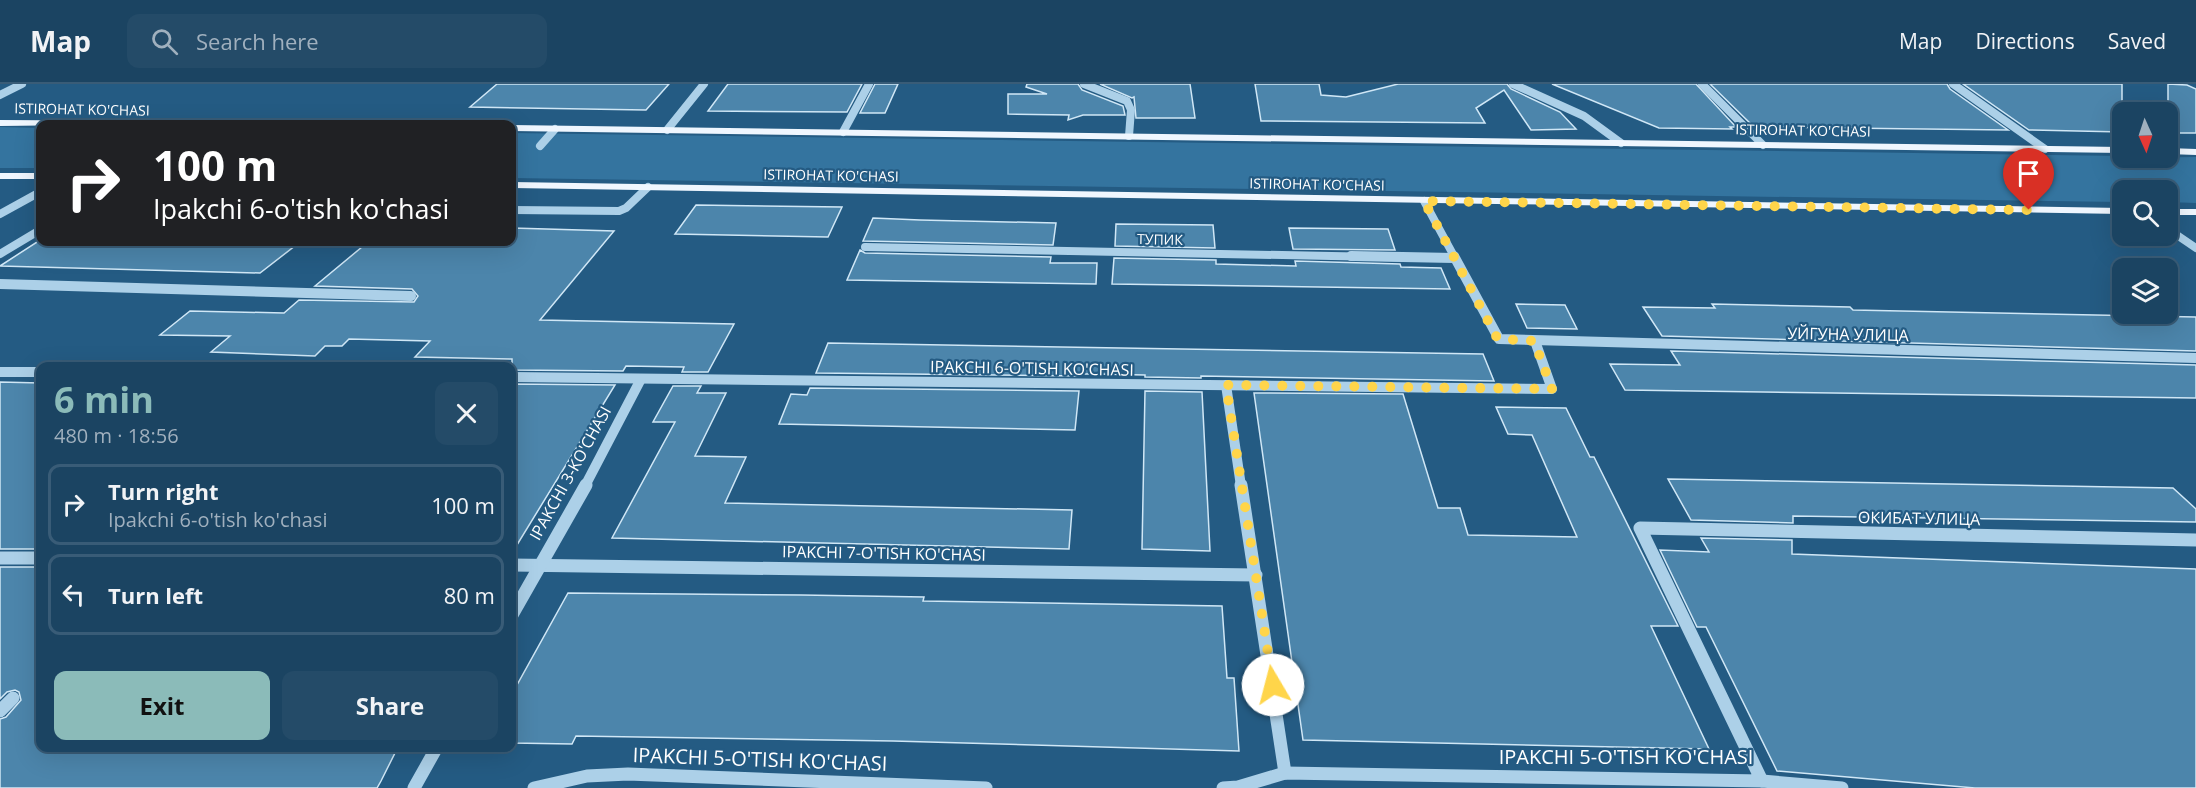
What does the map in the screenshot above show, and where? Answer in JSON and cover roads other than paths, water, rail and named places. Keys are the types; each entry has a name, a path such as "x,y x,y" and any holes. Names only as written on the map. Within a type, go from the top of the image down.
{"main road":[{"name":"ISTIROHAT KO'CHASI","path":"0,123 36,123"},
{"name":"ISTIROHAT KO'CHASI","path":"516,128 2112,150"},
{"path":"2178,152 2196,152"},
{"path":"0,176 36,176"},
{"name":"ISTIROHAT KO'CHASI","path":"516,184 2112,211"},
{"path":"2178,212 2196,212"}],"street":[{"path":"0,95 22,84"},
{"path":"668,130 704,84"},
{"path":"843,132 869,84"},
{"path":"1084,84 1127,101 1131,110 1129,136"},
{"path":"1513,84 1576,111 1605,128 1621,143"},
{"path":"1702,84 1763,145"},
{"path":"1953,84 2045,149"},
{"path":"540,146 555,129"},
{"path":"516,210 619,211 626,208 648,187"},
{"path":"0,214 36,194"},
{"path":"1424,201 1454,258"},
{"path":"0,254 36,232"},
{"path":"2178,236 2196,248"},
{"name":"ТУПИК","path":"865,247 1454,258"},
{"name":"УЙГУНА УЛИЦА","path":"1454,258 1499,339 2196,358"},
{"path":"0,284 411,296"},
{"name":"IPAKCHI 6-O'TISH KO'CHASI","path":"516,377 1552,389 1534,341"},
{"path":"0,372 36,372"},
{"name":"IPAKCHI 3-KO'CHASI","path":"516,608 572,512 642,379"},
{"path":"1226,385 1285,773"},
{"name":"ОКИБАТ УЛИЦА","path":"1640,528 2196,540"},
{"name":"IPAKCHI 5-O'TISH KO'CHASI","path":"1222,788 1238,787 1285,773 1762,781 1640,528"},
{"path":"0,558 36,558"},
{"name":"IPAKCHI 7-O'TISH KO'CHASI","path":"516,565 1256,575"},
{"path":"0,711 13,698"},
{"path":"414,788 434,752"},
{"name":"IPAKCHI 5-O'TISH KO'CHASI","path":"534,788 587,776 628,774 986,788"},
{"path":"1762,781 1842,788"}]}
